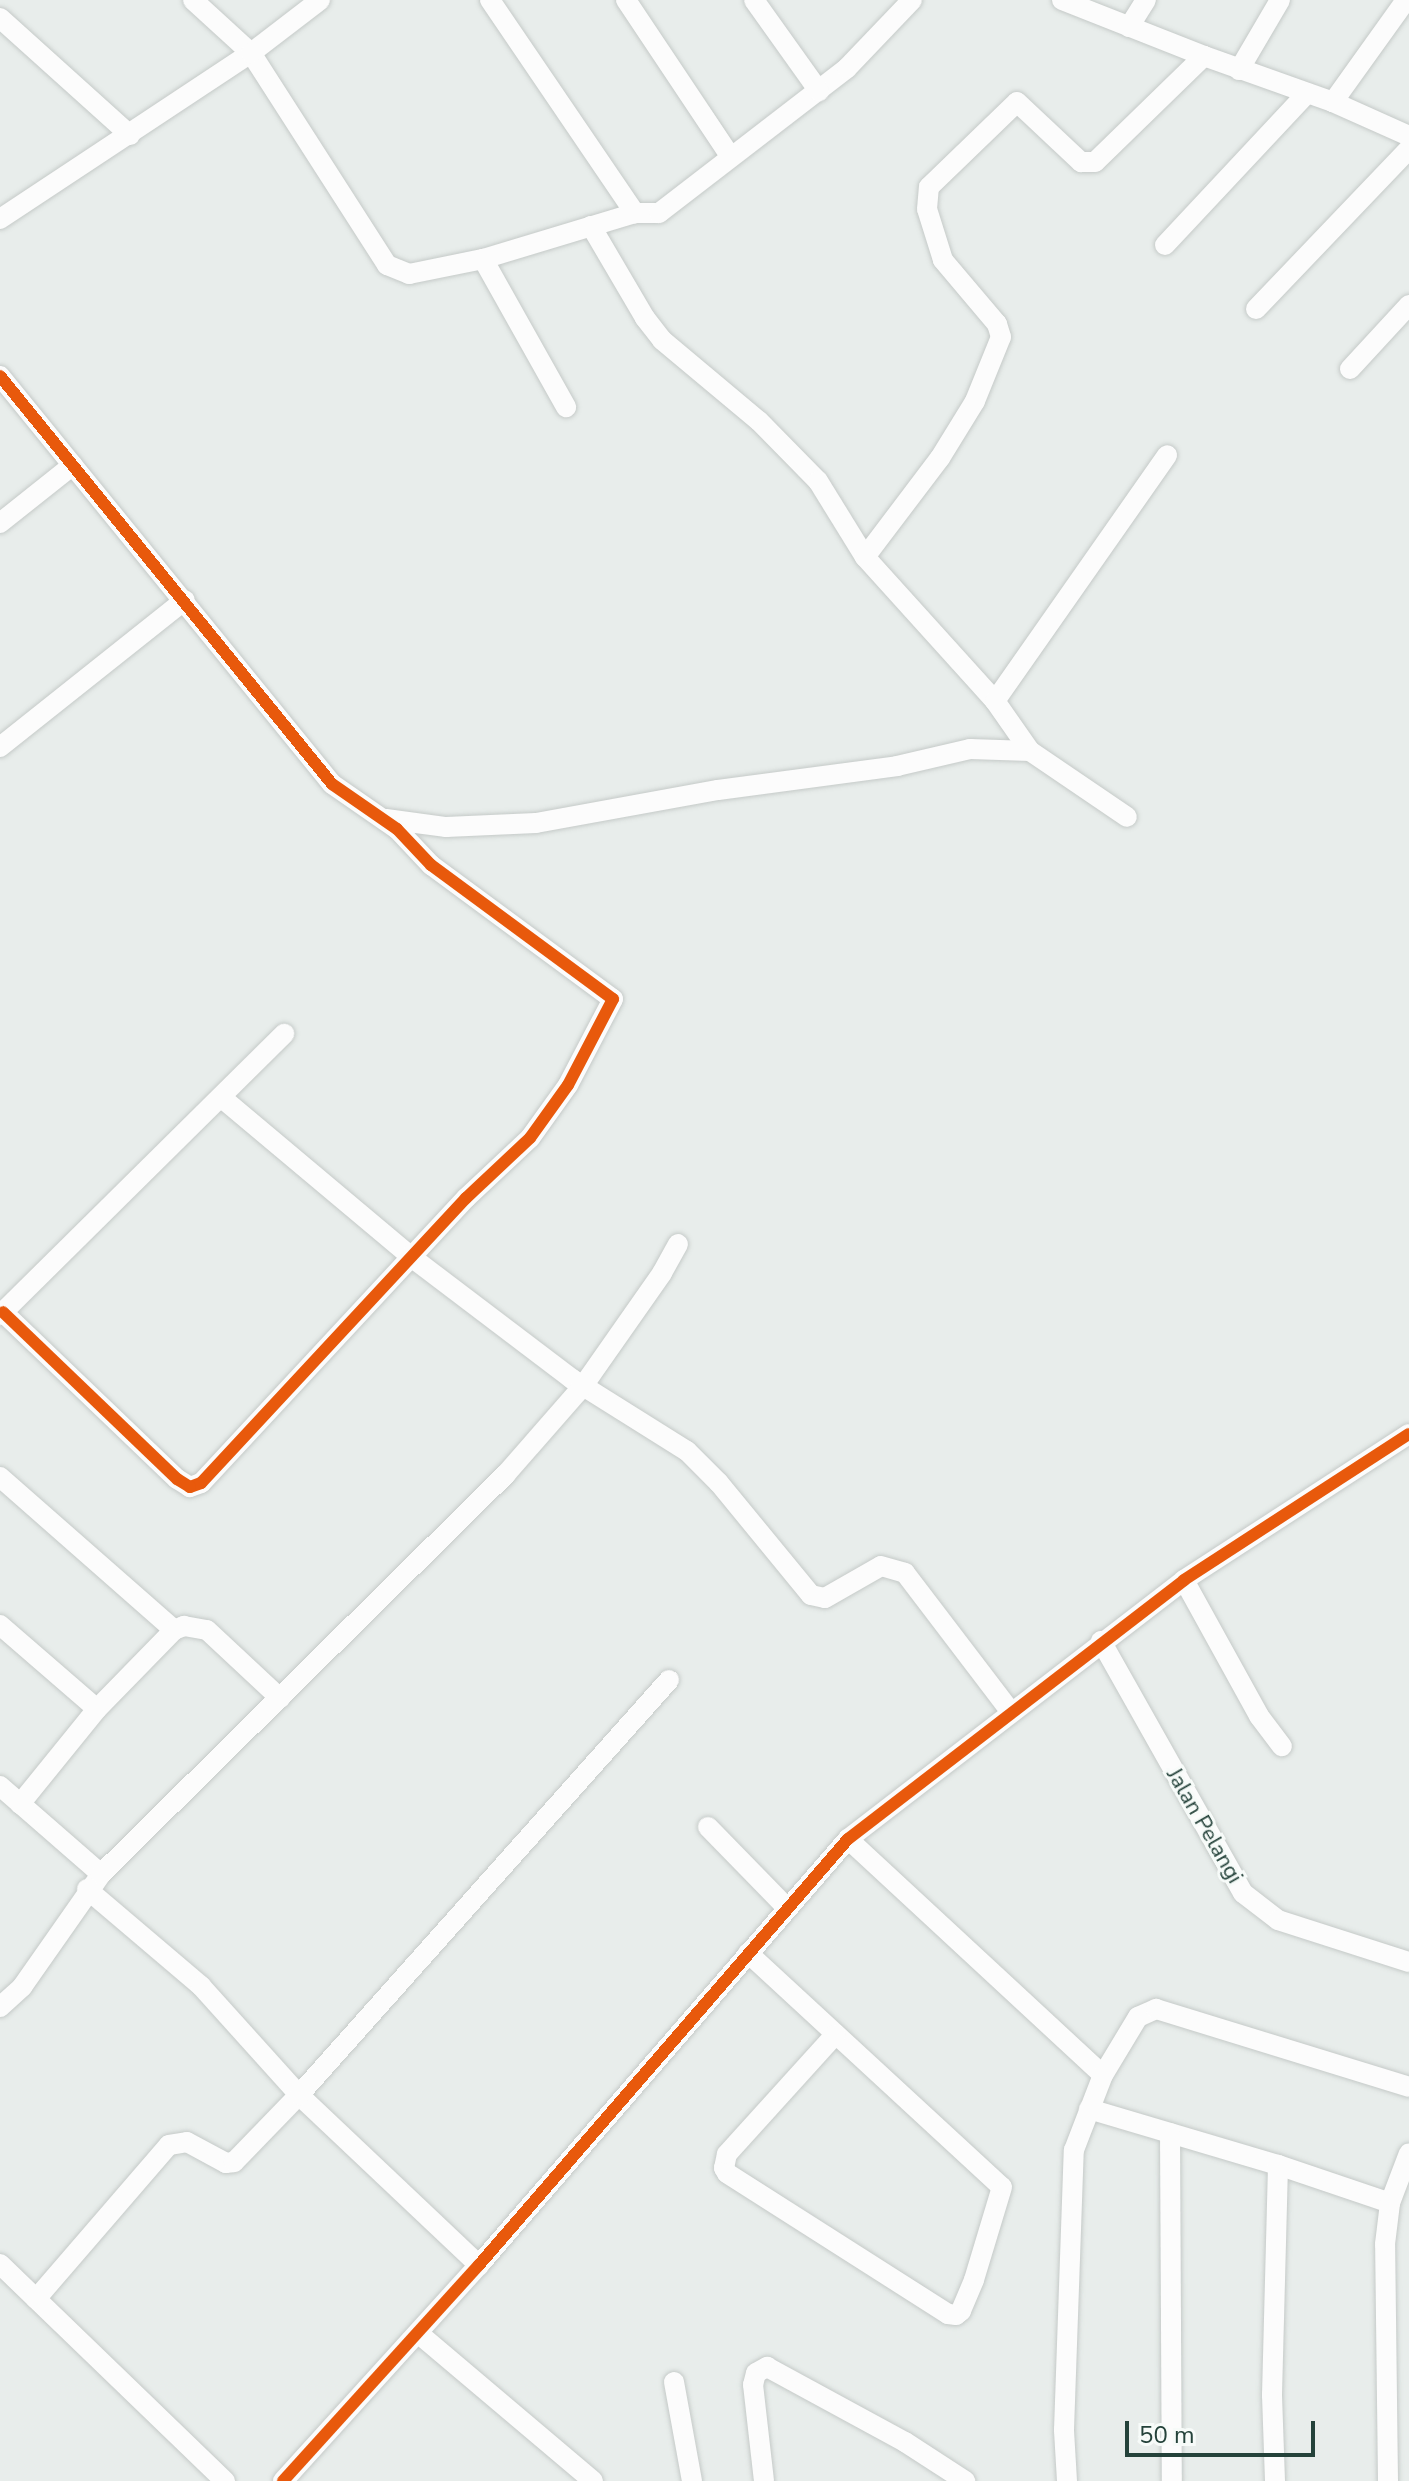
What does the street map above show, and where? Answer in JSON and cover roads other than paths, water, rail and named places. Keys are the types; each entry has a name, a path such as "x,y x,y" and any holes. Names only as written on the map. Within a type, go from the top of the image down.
{"street":[{"path":"193,0 251,53 387,265 409,274 483,259 635,213 659,213 847,68 912,0"},
{"path":"0,219 251,53 320,0"},
{"path":"490,0 635,213"},
{"path":"626,0 730,156"},
{"path":"754,0 819,91"},
{"path":"1062,0 1239,70 1333,102 1409,136"},
{"path":"1129,27 1146,0"},
{"path":"1239,70 1280,0"},
{"path":"1333,102 1406,0"},
{"path":"0,18 130,135"},
{"path":"865,557 940,458 975,401 1001,337 997,324 943,260 927,209 929,187 1017,102 1081,162 1095,162 1204,56"},
{"path":"1165,245 1307,93"},
{"path":"1256,309 1409,149"},
{"path":"591,226 634,301 662,340 786,445 818,481 865,557 995,701 1030,751 1127,817"},
{"path":"483,259 566,407"},
{"path":"1350,369 1409,305"},
{"path":"0,376 185,600 312,764 346,796 383,818 431,865 613,999 568,1085 530,1138 410,1256 208,1478 190,1487 177,1479 2,1314 284,1034"},
{"path":"995,701 1167,455"},
{"path":"0,523 73,465"},
{"path":"0,747 185,600"},
{"path":"383,818 446,827 536,823 718,790 897,766 970,749 1030,751"},
{"path":"222,1098 410,1256 583,1386 687,1451 719,1483 814,1597 825,1598 881,1566 905,1573 1011,1712"},
{"path":"0,2007 22,1987 94,1881 481,1500 583,1386 662,1273 678,1244"},
{"path":"283,2481 687,2029 748,1953 848,1839 1184,1580 1409,1434"},
{"path":"0,1477 174,1630"},
{"path":"1184,1580 1259,1716 1282,1746"},
{"path":"0,1625 97,1709"},
{"path":"20,1804 97,1709 174,1630 196,1625 207,1630 280,1698"},
{"name":"Jalan Pelangi","path":"1101,1641 1243,1893 1278,1920 1409,1962"},
{"path":"36,2299 169,2145 187,2142 226,2163 234,2162 299,2095 669,1680"},
{"path":"0,1786 201,1986 299,2095 479,2265"},
{"path":"708,1827 787,1908"},
{"path":"848,1839 1103,2075"},
{"path":"748,1953 1002,2187 974,2280 961,2311 956,2315 948,2314 724,2168 727,2154 835,2035"},
{"path":"1067,2481 1064,2430 1072,2159 1103,2075 1141,2014 1156,2009 1409,2087"},
{"path":"1089,2109 1278,2165 1390,2203"},
{"path":"1170,2133 1172,2481"},
{"path":"1388,2481 1385,2289 1390,2203 1403,2185 1409,2153"},
{"path":"1275,2481 1272,2395 1278,2165"},
{"path":"0,2264 225,2481"},
{"path":"418,2333 593,2481"},
{"path":"764,2481 753,2385 756,2373 767,2367 905,2442 965,2481"},
{"path":"674,2382 692,2481"}]}
